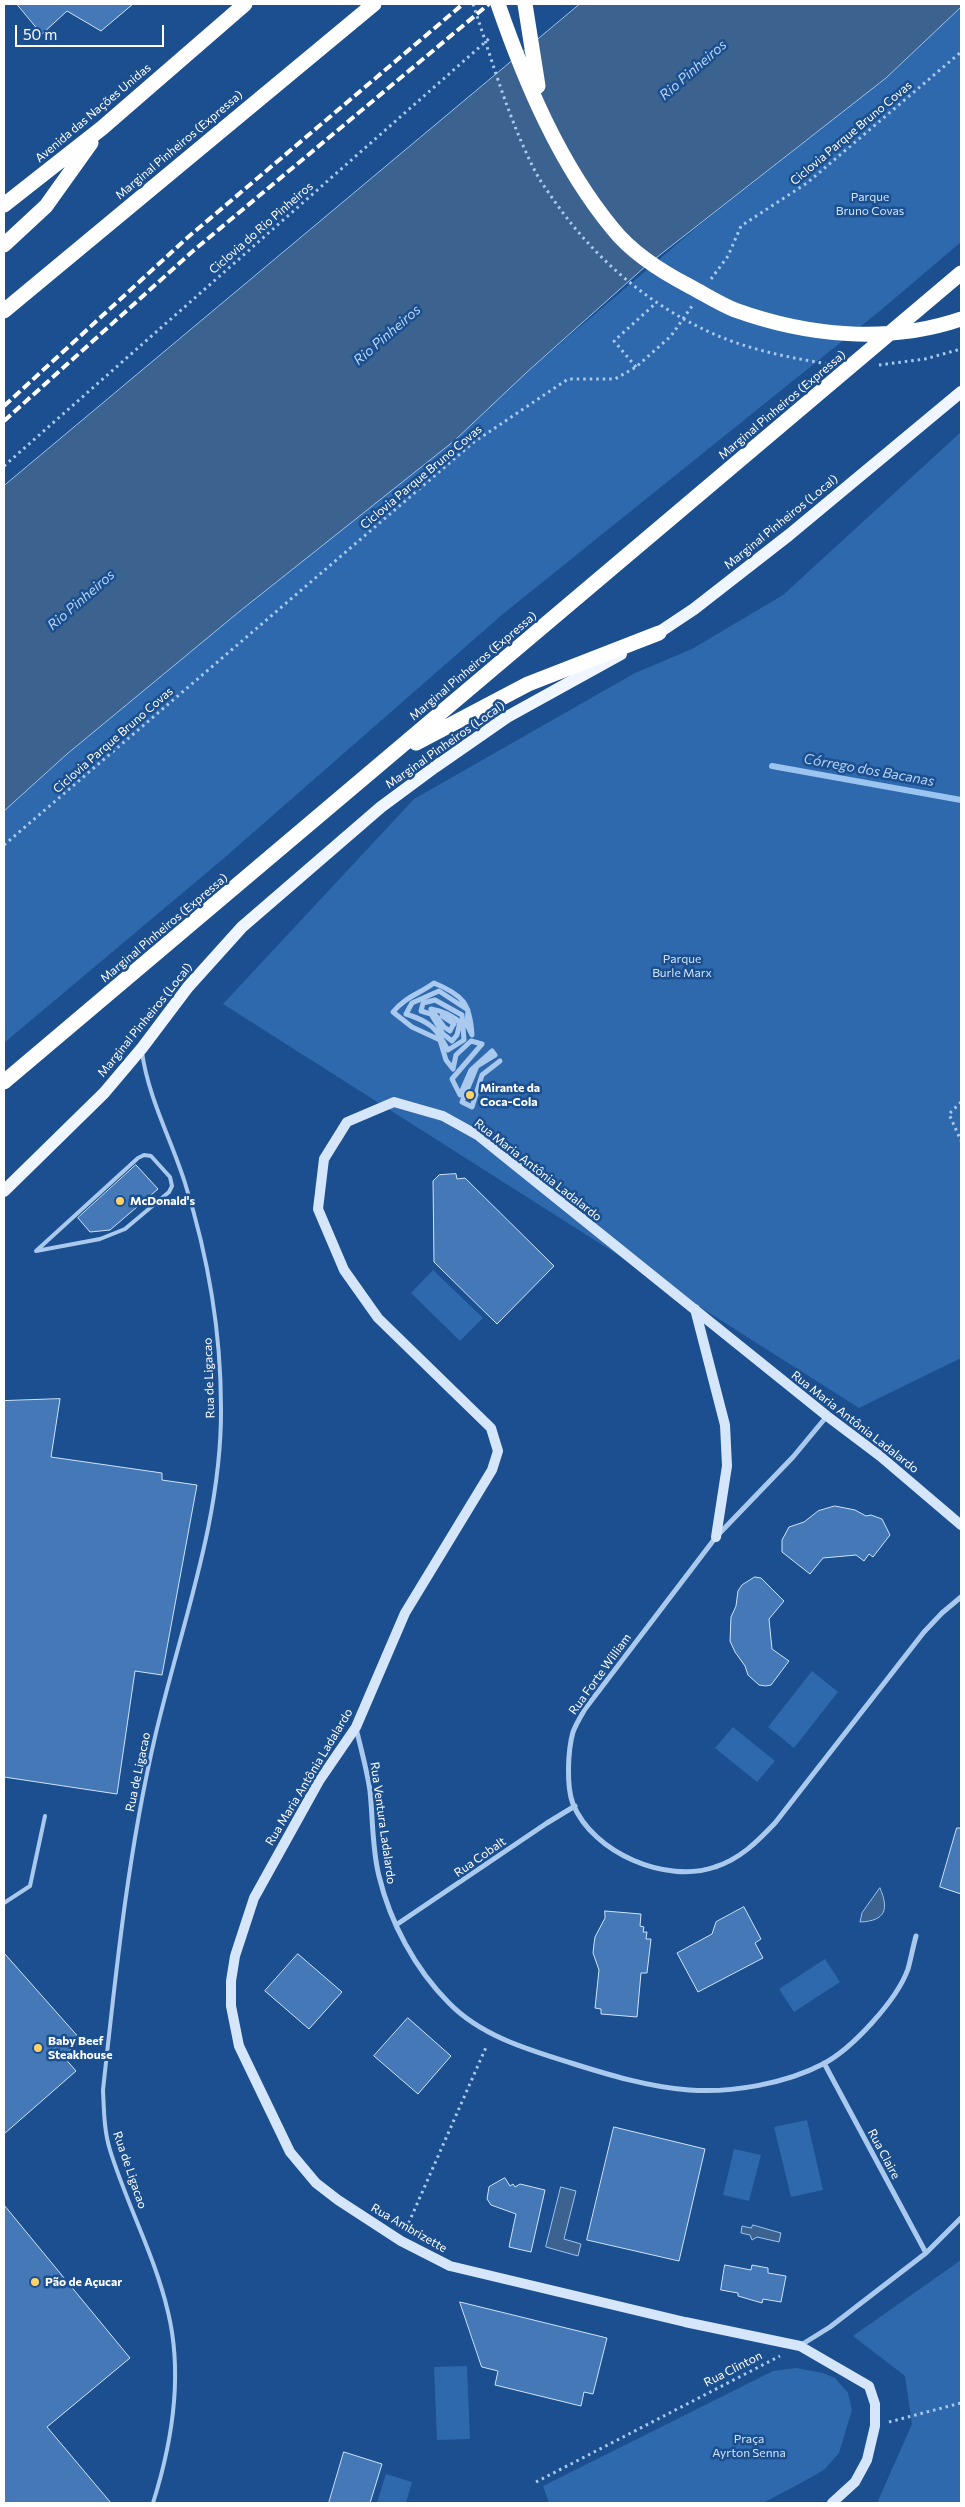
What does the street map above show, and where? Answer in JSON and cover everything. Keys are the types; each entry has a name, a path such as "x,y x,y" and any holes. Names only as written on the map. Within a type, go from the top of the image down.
{"highway":[{"name":"Avenida das Nações Unidas","path":"4,205 102,128 245,4"},
{"name":"Marginal Pinheiros (Expressa)","path":"4,311 374,4"},
{"path":"498,4 542,112 580,186 614,231 662,272 734,309 803,330 865,335 931,329 961,319"},
{"path":"525,4 525,15 542,112"},
{"path":"4,245 46,206 102,128"},
{"name":"Marginal Pinheiros (Expressa)","path":"4,1082 961,273"},
{"path":"390,756 528,684 659,633"}],"main road":[{"name":"Marginal Pinheiros (Local)","path":"4,1191 74,1124 142,1048 188,986 242,927 381,808 507,717 659,633 789,535 961,392"}],"street":[{"path":"455,1022 450,1031 444,1027 431,1009 445,1011 455,1022 460,1022 457,1035 452,1041 442,1034 431,1014 421,1011 422,1003 435,1000 462,1016 464,1040 459,1045 448,1050 437,1030 423,1019 406,1014 412,1003 439,991 468,1010 455,992 434,983 422,992 403,1000 394,1012 412,1027 440,1040 446,1060 453,1070 456,1055 472,1041 482,1044 452,1079 460,1094 471,1070 492,1051 495,1055 477,1066 462,1102 472,1106 482,1075 500,1061"},
{"name":"Rua Maria Antônia Ladalardo","path":"254,1898 319,1781 356,1727 405,1613 492,1470 498,1451 491,1428 378,1318 344,1270 318,1209 324,1160 347,1122 394,1102 443,1116 479,1136 827,1416 880,1456 961,1525"},
{"path":"695,1309 725,1425 727,1466 716,1538"},
{"name":"Rua Forte William","path":"827,1416 793,1457 716,1538 585,1708 574,1730 569,1752 570,1782 575,1806 588,1826 606,1844 641,1864 663,1870 692,1872 714,1868 736,1858 751,1848 775,1823 924,1632 961,1597"},
{"name":"Rua Ventura Ladalardo","path":"356,1727 370,1790 378,1875 396,1926 426,1974 449,2004 492,2033 539,2053 598,2072 644,2083 689,2090 733,2088 778,2080 824,2063 878,2018 907,1971 916,1936"},
{"name":"Rua Cobalt","path":"396,1926 547,1822 575,1806"},
{"name":"Rua Ambrizette","path":"254,1898 235,1956 231,1981 231,2006 239,2046 290,2152 316,2183 401,2241 450,2266 685,2322 800,2346 869,2386 875,2404 875,2426"},
{"name":"Rua Claire","path":"824,2063 926,2253"},
{"path":"800,2346 830,2327 926,2253 961,2218"},
{"path":"832,2503 854,2482 867,2460 875,2426"}],"lane":[{"name":"Rua de Ligacao","path":"142,1048 145,1074 185,1182 205,1256 214,1301 222,1410 218,1457 207,1529 156,1734 131,1855 103,2090 105,2129 110,2150 153,2265 168,2312 173,2344 174,2388 170,2428 153,2503"},
{"path":"144,1155 151,1156 170,1177 172,1186 169,1192 125,1229 100,1239 36,1250 138,1158 144,1155"},
{"path":"4,1903 30,1886 45,1816"}],"path":[{"name":"Ciclovia do Rio Pinheiros","path":"4,466 492,37"},
{"name":"Ciclovia Parque Bruno Covas","path":"710,280 728,256 741,226 807,183 961,52"},
{"path":"636,366 614,341 656,303 721,337 778,356 829,365"},
{"name":"Ciclovia Parque Bruno Covas","path":"4,845 474,442 568,379 616,379 636,366 670,336 693,304"},
{"path":"874,366 925,359 961,350"},
{"path":"961,1102 949,1114 961,1141"},
{"path":"401,2241 492,2033"},
{"name":"Rua Clinton","path":"536,2482 800,2346"},
{"path":"875,2426 961,2403"}],"green space":[{"name":"Parque Bruno Covas","path":"961,7 961,242 881,310 503,614 223,859 4,1043 4,811 67,754 240,611 454,441 527,372 697,227 886,78"},
{"name":"Parque Burle Marx","path":"961,432 961,1358 859,1408 223,1004 414,799 635,673 692,649 783,595"},
{"path":"433,1270 483,1318 460,1341 411,1293"},
{"path":"812,1671 838,1692 794,1748 768,1727"},
{"path":"733,1727 775,1761 757,1782 715,1748"},
{"path":"825,1959 840,1982 794,2012 779,1989"},
{"path":"807,2120 823,2190 791,2197 774,2127"},
{"path":"734,2149 761,2155 749,2201 723,2195"},
{"path":"961,2260 961,2503 877,2503 912,2424 905,2376 853,2336"},
{"path":"467,2366 470,2439 437,2440 434,2367"},
{"name":"Praça Ayrton Senna","path":"796,2368 823,2373 835,2378 848,2393 852,2410 839,2453 824,2470 799,2484 763,2503 549,2503 543,2486 773,2371"},
{"path":"386,2474 412,2482 406,2503 377,2503"}],"water":[{"name":"Rio Pinheiros","path":"580,4 961,4 961,7 886,78 647,265 527,372 454,441 240,611 67,754 4,811 4,486"},
{"path":"880,1888 884,1902 883,1912 875,1919 860,1922 862,1913"},
{"path":"561,2187 576,2191 564,2239 581,2244 578,2256 546,2247"},
{"path":"753,2225 781,2233 779,2242 757,2237 752,2240 750,2235 741,2233 742,2226 751,2228"}],"building":[{"path":"17,4 133,4 101,31 67,11 42,34"},
{"path":"136,1165 158,1189 110,1230 90,1232 78,1218"},
{"path":"456,1174 457,1179 465,1178 554,1266 497,1324 434,1262 433,1181 439,1175"},
{"path":"60,1399 51,1457 162,1473 162,1480 197,1485 162,1675 135,1671 117,1794 4,1777 4,1401"},
{"path":"835,1506 882,1519 890,1535 873,1557 869,1554 864,1561 856,1555 823,1558 810,1574 782,1552 782,1540 789,1527 804,1522 818,1511"},
{"path":"755,1577 761,1578 784,1601 769,1619 772,1649 789,1661 771,1685 766,1686 759,1685 748,1675 745,1666 730,1641 731,1617 736,1606 738,1591 742,1585"},
{"path":"957,1828 961,1828 961,1894 940,1887"},
{"path":"744,1907 761,1939 755,1943 763,1958 698,1992 677,1953 712,1934 716,1922"},
{"path":"605,1911 641,1914 640,1926 644,1927 643,1932 647,1932 646,1939 651,1939 647,1973 641,1973 637,2017 601,2014 601,2009 595,2008 599,1970 593,1953 595,1937 605,1918"},
{"name":"Baby Beef Steakhouse","path":"4,1953 81,2040 63,2056 76,2071 4,2134"},
{"path":"298,1954 342,1992 309,2029 265,1991"},
{"path":"408,2018 451,2056 418,2094 374,2056"},
{"path":"614,2127 705,2149 679,2261 587,2240"},
{"path":"505,2178 510,2186 513,2184 515,2187 520,2184 545,2190 531,2252 509,2247 516,2214 491,2205 487,2199 489,2187"},
{"name":"Pão de Açucar","path":"4,2205 130,2358 47,2427 111,2503 4,2503"},
{"path":"725,2265 751,2270 752,2265 768,2268 768,2273 786,2276 781,2302 763,2299 762,2303 738,2296 738,2293 721,2290"},
{"path":"460,2302 607,2338 593,2394 584,2392 581,2406 495,2385 498,2371 482,2367"},
{"path":"344,2452 382,2464 370,2503 329,2503"}],"waterway":[{"name":"Córrego dos Bacanas","path":"772,766 961,800"}],"railway":[{"path":"4,406 187,238 463,4"},
{"path":"4,421 193,251 489,4"}],"place":[{"name":"Mirante da Coca-Cola","path":"470,1095"},
{"name":"McDonald's","path":"120,1201"},
{"name":"Baby Beef Steakhouse","path":"38,2048"},
{"name":"Pão de Açucar","path":"35,2282"}]}
